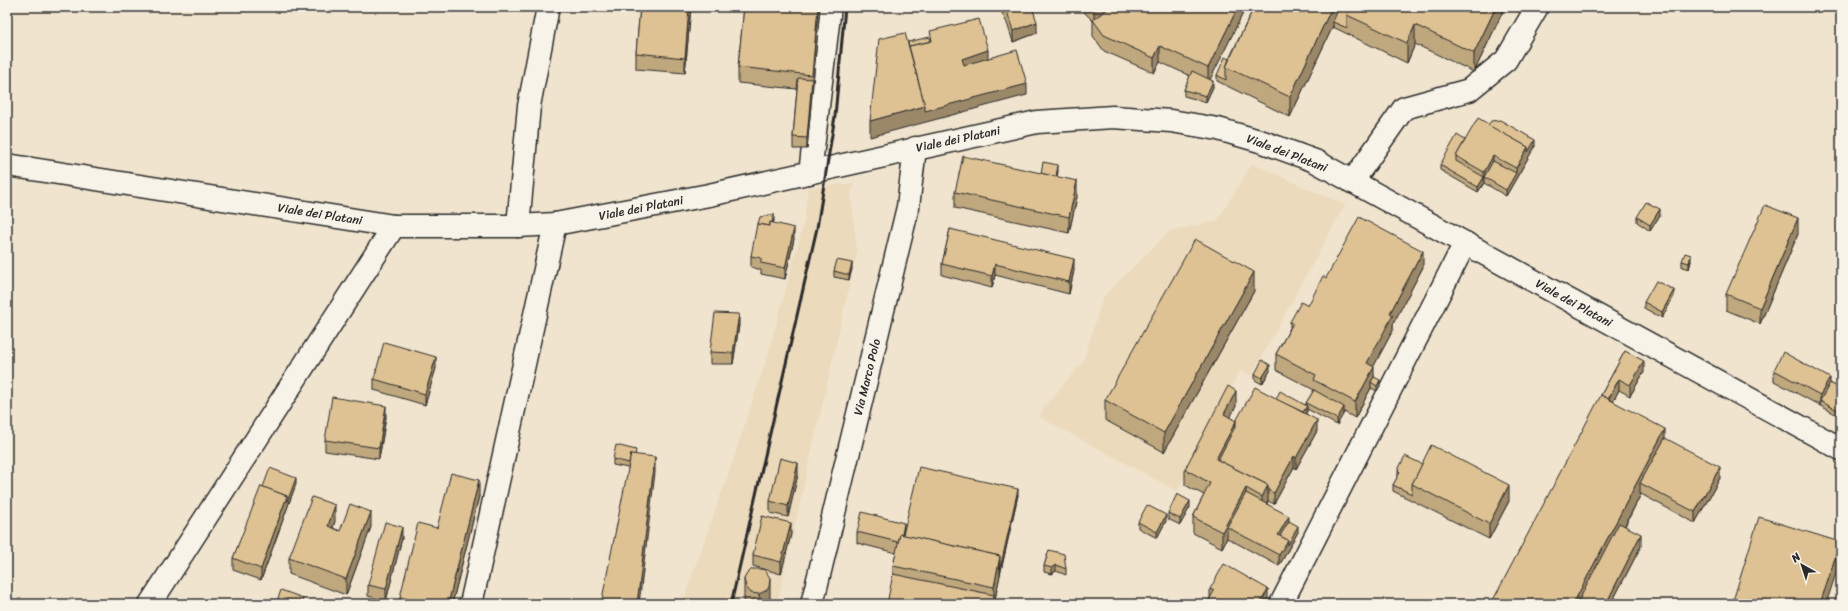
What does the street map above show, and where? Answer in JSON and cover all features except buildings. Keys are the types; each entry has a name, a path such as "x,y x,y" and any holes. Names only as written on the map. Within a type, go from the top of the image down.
{"street":[{"path":"518,226 529,106 548,7"},
{"path":"810,173 830,7"},
{"path":"1352,182 1404,108 1469,90 1506,60 1537,7"},
{"name":"Viale dei Platani","path":"7,165 394,226 518,226 555,224 709,195 1037,122 1113,118 1171,121 1218,129 1263,142 1315,161 1841,449"},
{"name":"Via Marco Polo","path":"812,604 908,207 915,148"},
{"path":"471,604 555,224"},
{"path":"150,604 394,226"},
{"path":"1281,604 1465,243"}],"shaded area":[{"path":"1252,164 1345,205 1251,376 1240,370 1177,491 1040,417 1045,406 1083,362 1103,297 1170,231 1217,221"},
{"path":"854,183 851,194 857,252 777,604 682,604 733,460 769,351 804,222 808,188"}],"railway":[{"path":"731,604 817,228 835,116 845,7"}]}
